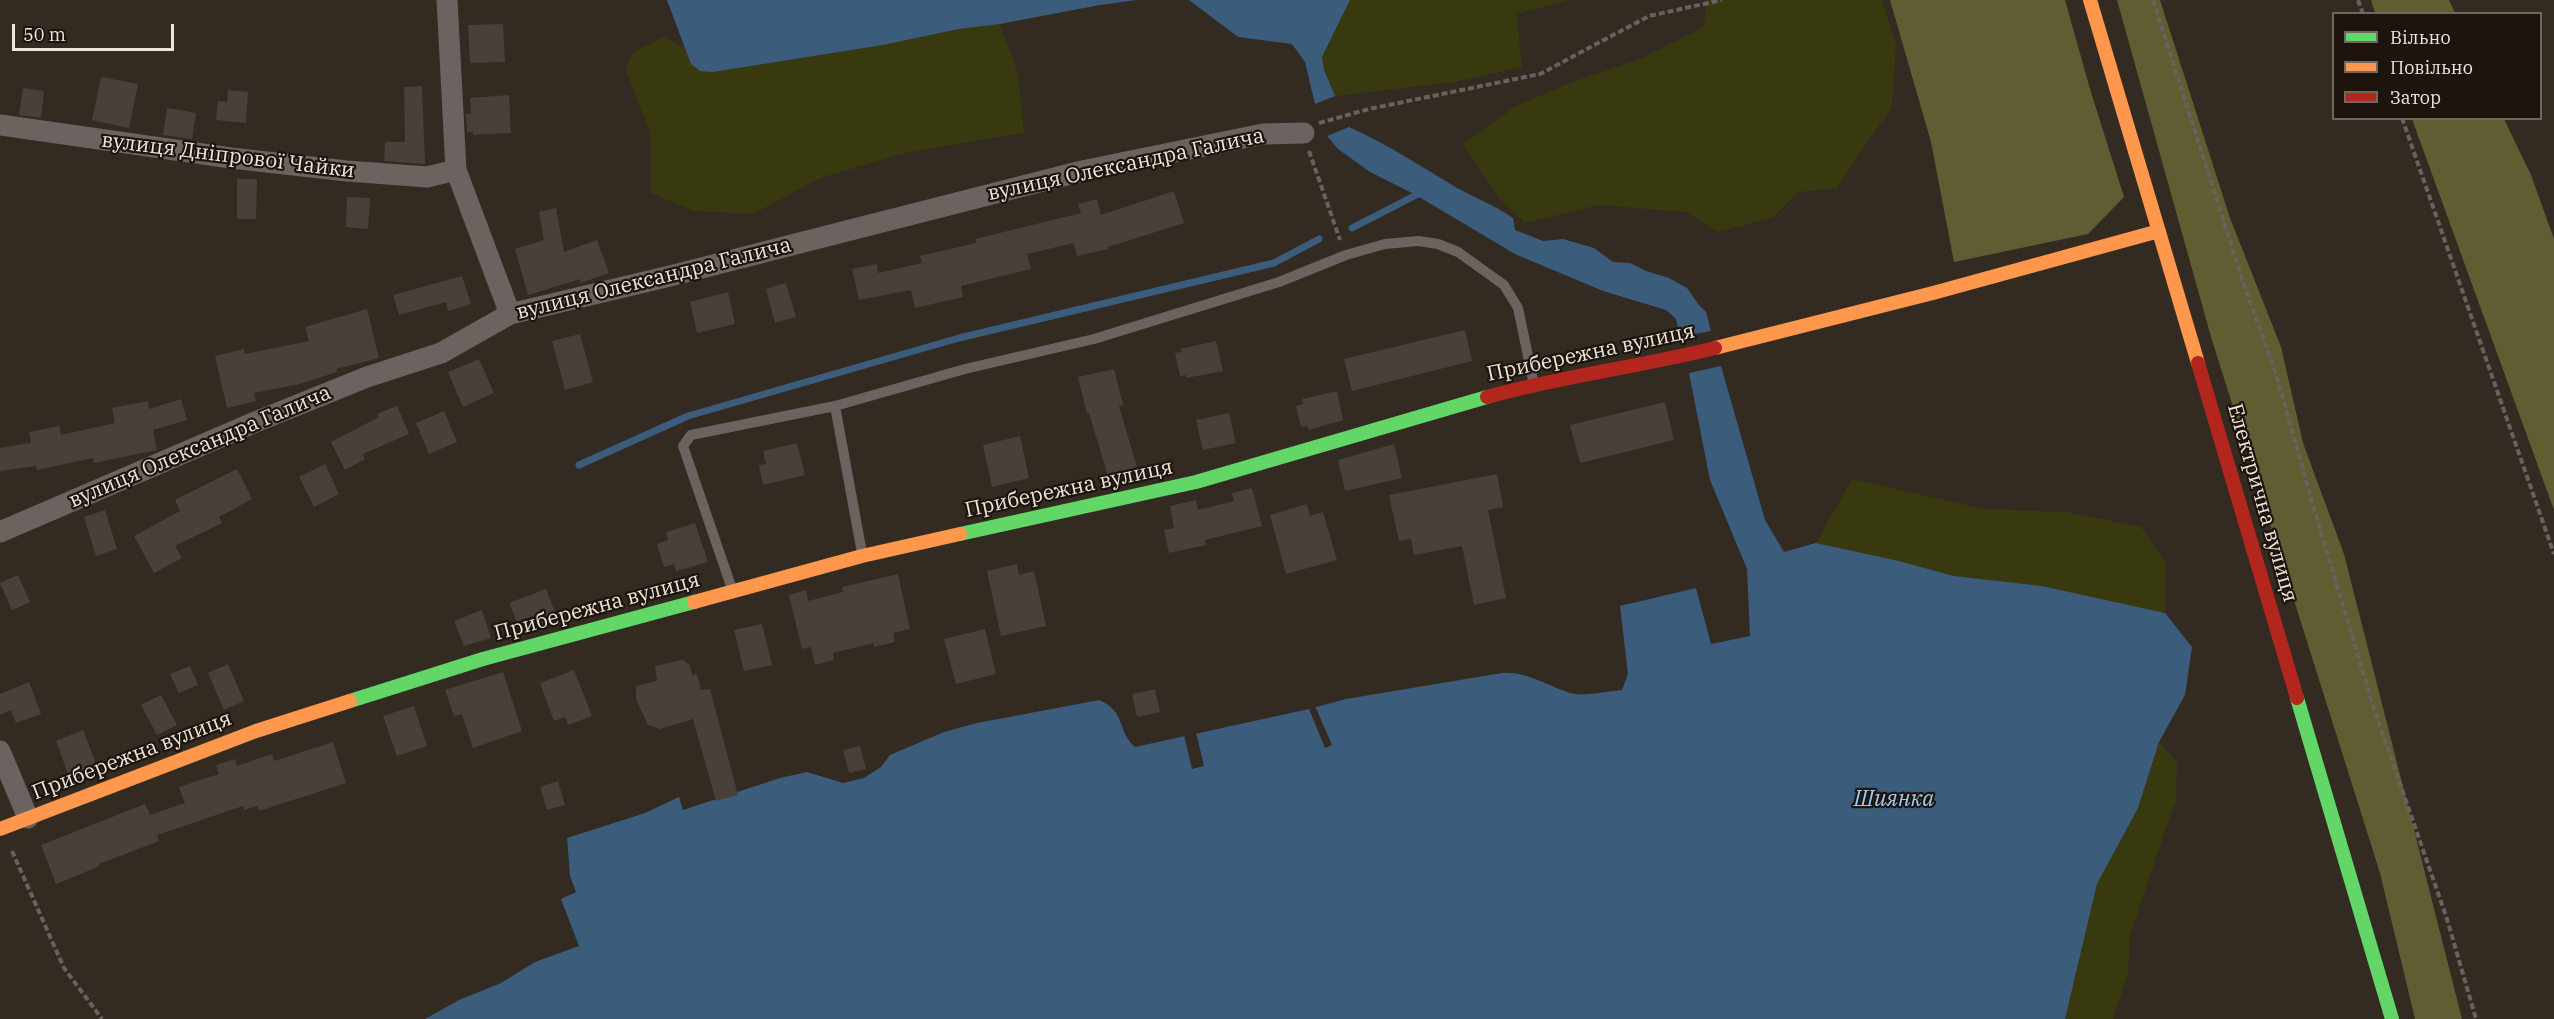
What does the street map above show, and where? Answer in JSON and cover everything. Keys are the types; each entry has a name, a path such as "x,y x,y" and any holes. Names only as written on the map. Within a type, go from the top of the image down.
{"street":[{"path":"447,0 456,170 510,314"},
{"name":"Електрична вулиця","path":"2090,0 2392,1019"},
{"name":"вулиця Дніпрової Чайки","path":"0,125 231,158 347,171 427,177 456,170"},
{"name":"вулиця Олександра Галича","path":"0,532 253,423 367,377 441,353 510,314 674,275 1082,171 1263,134 1304,133"},
{"name":"Прибережна вулиця","path":"0,829 256,731 483,659 862,556 1196,482 1533,384 1666,360 1933,293 2159,231"},
{"path":"0,751 28,818"}],"lane":[{"path":"733,591 682,446 692,435 835,406 965,369 1094,339 1279,282 1346,255 1384,244 1419,242 1438,244 1458,252 1482,267 1504,285 1518,308 1533,384"},
{"path":"835,406 862,556"}],"path":[{"path":"1346,255 1304,133 1321,122 1369,109 1540,74 1649,16 1722,0"},
{"path":"2153,0 2244,285 2276,374 2373,706 2447,920 2476,1019"},
{"path":"2403,120 2554,554"},
{"path":"0,829 64,968 102,1019"}],"shaded area":[{"path":"1350,0 1569,0 1516,14 1522,67 1454,82 1335,96 1324,70 1322,57"},
{"path":"1706,0 1882,0 1896,44 1892,108 1837,188 1799,192 1773,217 1718,232 1686,212 1598,205 1525,223 1498,197 1463,144 1516,106 1578,80 1640,59 1704,27"},
{"path":"1890,0 2065,0 2124,197 2088,234 1954,262 1931,142"},
{"path":"2117,0 2160,0 2230,218 2281,347 2303,443 2344,554 2462,1019 2415,1019 2380,873 2211,337"},
{"path":"2371,0 2449,0 2455,12 2375,12"},
{"path":"1000,24 1018,74 1024,133 905,153 820,178 753,214 694,211 651,193 650,133 625,67 634,52 663,37 684,47 698,68 713,72 883,45 959,29"},
{"path":"2412,120 2504,120 2531,175 2554,239 2554,510"},
{"path":"1852,479 1984,509 2066,512 2141,527 2166,562 2165,613 2042,586 1954,576 1816,543"},
{"path":"2159,742 2177,761 2176,799 2130,936 2128,974 2113,1019 2065,1019 2097,884 2138,808"}],"water":[{"path":"667,0 1137,0 959,29 883,45 713,72 700,71 691,64"},
{"path":"1189,0 1350,0 1322,57 1324,70 1335,96 1315,104 1305,62 1292,44 1238,37"},
{"path":"1349,127 1506,213 1513,218 1515,230 1543,241 1563,239 1594,248 1613,262 1630,263 1669,278 1687,288 1706,312 1711,331 1680,337 1676,319 1666,310 1603,291 1515,254 1414,194 1370,172 1338,149 1327,136"},
{"name":"Шиянка","path":"1721,366 1765,520 1784,552 1816,543 1954,576 2042,586 2165,613 2192,647 2185,695 2159,742 2138,808 2097,884 2065,1019 425,1019 459,1000 501,983 535,962 579,946 561,899 576,892 570,876 567,838 645,813 679,797 683,810 780,778 807,772 843,783 864,778 881,767 890,755 944,732 977,723 1099,700 1114,710 1125,734 1135,747 1346,699 1502,673 1520,674 1576,694 1622,690 1628,674 1620,606 1696,588 1711,644 1750,636 1747,569 1710,480 1689,373"}],"pier":[{"path":"1315,706 1332,745 1325,748 1309,709"},
{"path":"1196,732 1204,766 1192,769 1184,735"}],"building":[{"path":"503,24 505,62 470,63 468,25"},
{"path":"101,77 138,84 129,128 92,120"},
{"path":"422,86 425,164 384,161 385,142 405,142 404,87"},
{"path":"23,88 44,91 41,118 19,115"},
{"path":"228,90 248,92 246,123 216,120 218,101 227,102"},
{"path":"509,95 511,133 473,135 473,132 467,132 466,114 471,114 470,98"},
{"path":"167,108 196,113 192,139 163,135"},
{"path":"237,179 257,179 256,219 237,219"},
{"path":"1174,191 1184,223 1108,247 1108,249 1077,256 1074,243 1027,254 1031,269 961,286 963,297 915,308 911,290 859,300 852,269 877,264 878,273 922,263 920,256 976,243 975,239 1081,213 1078,204 1097,199 1101,215"},
{"path":"347,197 370,198 368,229 346,227"},
{"path":"556,208 564,252 597,240 609,273 581,283 580,279 528,295 515,249 544,240 539,212"},
{"path":"462,276 471,304 448,311 446,302 399,315 393,295"},
{"path":"786,283 796,317 775,323 766,289"},
{"path":"728,292 735,324 697,333 690,302"},
{"path":"367,309 379,358 336,369 337,372 300,384 254,393 256,401 227,408 215,356 244,349 245,354 309,341 305,327"},
{"path":"1465,330 1472,361 1352,391 1344,359"},
{"path":"580,334 593,382 565,390 552,341"},
{"path":"1216,341 1223,371 1186,378 1186,375 1180,376 1175,353 1181,352 1180,349"},
{"path":"479,359 494,393 463,407 448,372"},
{"path":"1114,369 1123,405 1119,406 1137,467 1108,476 1089,413 1087,414 1078,377"},
{"path":"1337,391 1343,420 1309,430 1307,426 1301,427 1296,406 1303,404 1302,399"},
{"path":"181,399 187,420 153,430 157,450 94,463 93,458 37,470 36,466 0,471 0,448 31,443 29,432 59,426 61,435 115,423 112,408 148,401 149,409"},
{"path":"1665,402 1674,440 1580,463 1570,425"},
{"path":"397,406 409,434 363,454 365,459 345,470 331,442 379,417 377,414"},
{"path":"444,411 457,442 429,454 416,423"},
{"path":"1229,413 1236,443 1203,450 1196,420"},
{"path":"1020,436 1029,478 992,487 983,445"},
{"path":"797,443 805,475 763,485 759,465 766,464 763,451"},
{"path":"1394,444 1402,478 1345,491 1338,460"},
{"path":"325,464 339,494 314,507 299,477"},
{"path":"237,469 252,499 219,517 222,523 175,546 182,558 154,573 134,536 180,511 175,500"},
{"path":"1497,474 1503,507 1488,510 1506,598 1474,605 1462,546 1414,555 1411,539 1399,541 1389,495"},
{"path":"1252,488 1262,526 1205,540 1206,545 1169,553 1164,530 1174,528 1170,506 1196,500 1198,510 1234,501 1232,493"},
{"path":"1307,504 1310,516 1323,512 1337,560 1286,574 1270,515"},
{"path":"105,510 117,549 96,556 84,517"},
{"path":"695,523 708,562 676,571 674,564 664,567 657,544 668,540 666,532"},
{"path":"1017,564 1019,575 1034,571 1046,626 1001,636 987,571"},
{"path":"898,574 910,629 893,633 895,642 874,647 874,643 833,653 834,660 815,665 811,647 802,649 789,595 806,590 808,601 843,592 842,587"},
{"path":"18,575 30,602 12,610 0,583"},
{"path":"546,589 558,620 539,625 535,615 517,622 509,603"},
{"path":"482,610 491,638 464,646 454,621"},
{"path":"762,624 772,665 744,671 734,630"},
{"path":"985,629 996,674 956,684 944,639"},
{"path":"682,660 690,665 692,675 697,674 701,690 710,689 738,795 716,801 693,719 660,729 648,725 636,699 636,686 657,681 655,666"},
{"path":"228,664 244,701 224,710 208,673"},
{"path":"190,666 198,685 179,693 170,674"},
{"path":"574,670 592,716 568,725 565,717 554,721 540,683"},
{"path":"503,672 522,731 473,748 462,714 454,716 445,690"},
{"path":"29,682 41,714 16,723 11,710 0,715 0,694"},
{"path":"1155,689 1160,712 1137,717 1132,694"},
{"path":"161,695 177,725 157,735 141,705"},
{"path":"414,706 427,746 397,756 383,716"},
{"path":"83,730 99,772 71,782 56,741"},
{"path":"333,742 346,783 259,811 257,806 244,810 243,806 157,835 159,841 99,864 100,866 56,884 41,845 145,804 150,815 185,803 179,787 219,774 216,765 235,759 237,766 272,754 274,761"},
{"path":"860,746 866,769 849,773 843,750"},
{"path":"558,781 565,805 547,810 540,787"}],"waterway":[{"path":"1352,228 1422,192"},
{"path":"579,465 688,416 959,338 1274,263 1319,239"}],"traffic: fast":[{"path":"960,534 1196,482 1487,397"},
{"path":"350,701 483,659 694,602"},
{"path":"2297,698 2392,1019"}],"traffic: slow":[{"path":"2090,0 2198,363"},
{"path":"1715,348 1933,293 2159,231"},
{"path":"694,602 862,556 960,534"},
{"path":"0,829 256,731 350,701"}],"traffic: jam":[{"path":"1487,397 1715,348"},
{"path":"2198,363 2297,698"}]}
